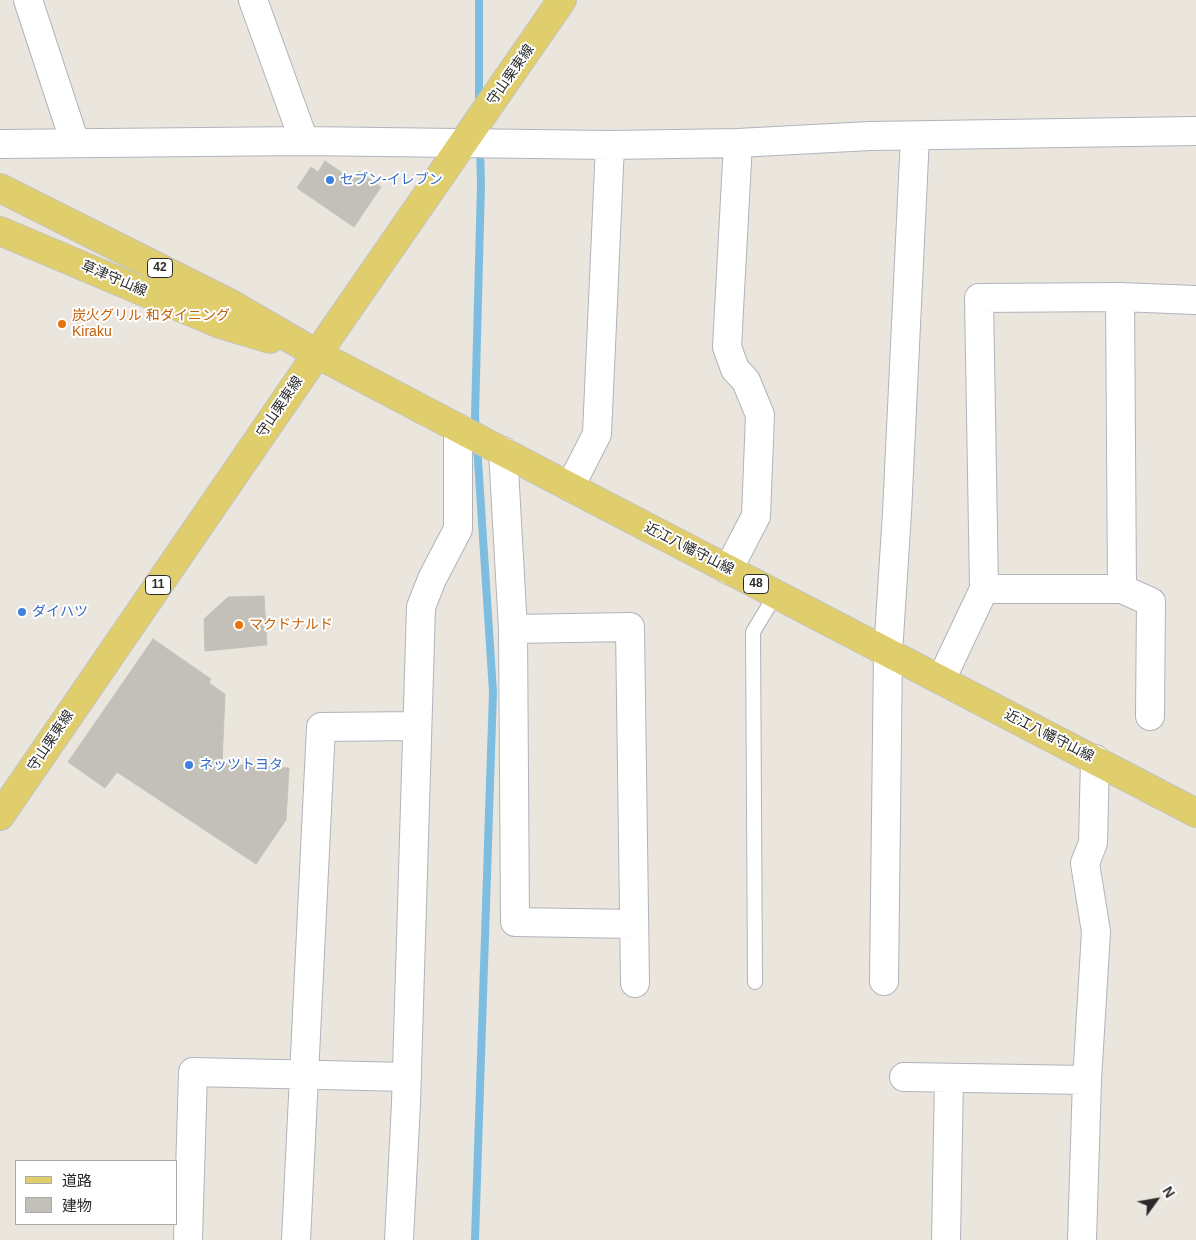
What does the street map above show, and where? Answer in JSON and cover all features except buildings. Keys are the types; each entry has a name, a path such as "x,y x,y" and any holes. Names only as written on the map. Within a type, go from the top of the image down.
{"main road":[{"name":"守山栗東線","path":"0,816 562,0"},
{"name":"草津守山線","path":"0,188 231,304 317,354"},
{"name":"草津守山線","path":"0,231 220,324 317,354"},
{"name":"近江八幡守山線","path":"317,354 1196,813"}],"street":[{"path":"28,0 75,143"},
{"path":"253,0 304,141"},
{"path":"0,144 304,141 610,145 915,136 1196,131"},
{"path":"884,981 888,652 897,513 915,136"},
{"path":"728,570 756,516 760,415 746,381 735,369 728,347 738,142"},
{"path":"570,487 598,434 610,145"},
{"path":"941,680 984,589 979,298 1120,297 1196,300"},
{"path":"1120,297 1122,589"},
{"path":"400,1240 407,1077 421,607 432,579 458,529 458,428"},
{"path":"504,451 513,629 515,922 634,924"},
{"path":"984,589 1122,589 1151,602 1150,716"},
{"path":"513,629 630,627 635,983"},
{"path":"296,1240 321,727 417,726"},
{"path":"1082,1240 1087,1080 1096,932 1085,863 1093,843 1095,759"},
{"path":"188,1240 193,1072 407,1077"},
{"path":"904,1077 1087,1080"},
{"path":"946,1240 949,1078"}],"lane":[{"path":"755,982 753,632 776,594"}],"waterway":[{"path":"479,0 479,106"},
{"path":"476,431 481,184 480,148"},
{"path":"475,1240 493,692 477,445"}],"place":[{"name":"セブン-イレブン","path":"330,180"},
{"name":"炭火グリル 和ダイニング Kiraku","path":"62,324"},
{"name":"ダイハツ","path":"22,612"},
{"name":"マクドナルド","path":"239,625"},
{"name":"ネッツトヨタ","path":"189,765"}]}
